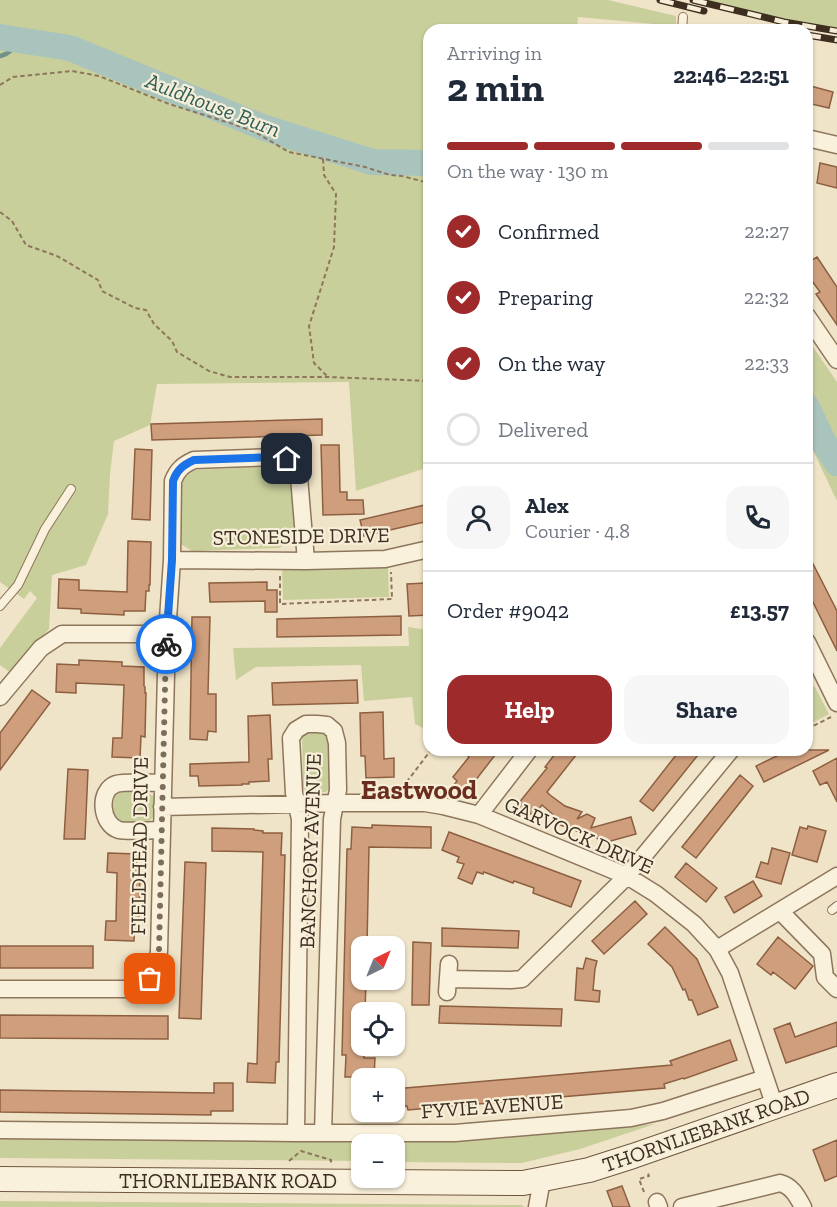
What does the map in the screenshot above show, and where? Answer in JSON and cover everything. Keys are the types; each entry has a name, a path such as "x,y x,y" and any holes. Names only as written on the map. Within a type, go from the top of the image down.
{"main road":[{"name":"THORNLIEBANK ROAD","path":"0,1179 523,1183 588,1170 837,1085"}],"street":[{"path":"813,139 837,145"},
{"path":"813,325 837,360"},
{"name":"FIELDHEAD DRIVE","path":"0,989 128,989 145,984 157,969 173,481 177,471 186,463 194,460 277,457 287,459 295,466 299,477 306,561"},
{"name":"STONESIDE DRIVE","path":"172,560 306,561 390,558 423,550"},
{"path":"2,691 41,648 62,634 167,634"},
{"path":"813,658 837,703"},
{"name":"BANCHORY AVENUE","path":"296,1133 300,819 294,793 291,738 296,730 306,724 317,724 327,725 334,731 337,743 338,790 332,819 323,1133"},
{"path":"479,815 524,756"},
{"path":"448,978 522,979 627,876 726,756"},
{"path":"161,830 119,830 111,826 103,805 110,788 117,784 163,783"},
{"name":"GARVOCK DRIVE","path":"162,807 425,803 479,815 627,876 656,894 694,924 717,949 730,973 775,1107"},
{"path":"717,949 837,876"},
{"path":"780,911 822,954 825,977 837,989"},
{"name":"FYVIE AVENUE","path":"0,1130 455,1133 631,1118 765,1078"},
{"path":"537,1207 542,1180"},
{"path":"682,1207 780,1184 794,1191 803,1207"}],"lane":[{"path":"682,24 683,17"},
{"path":"0,606 18,585 45,529 71,489"}],"path":[{"path":"0,85 13,77 72,71 99,76 169,104 255,132 289,152 423,181"},
{"path":"323,158 324,175 336,194 334,247 309,326 314,363 328,377"},
{"path":"0,212 12,221 26,245 57,256 98,280 102,291 135,308 146,310 154,324 172,341 177,352 209,371 230,377 328,377 423,381"},
{"path":"279,561 280,604 392,599 390,558"},
{"path":"813,726 837,715"},
{"path":"396,802 398,792 426,756"}],"green space":[{"path":"0,0 608,0 676,16 676,24 578,17 577,24 423,24 423,157 375,153 265,122 73,42 3,34 0,30"},
{"path":"693,0 837,0 837,31 813,27 813,24 784,22"},
{"path":"0,44 43,53 70,51 275,136 374,166 423,169 423,469 356,491 349,382 157,384 150,425 114,441 108,514 86,565 52,575 49,629 11,673 0,665 0,648 37,598 30,591 24,599 0,582"},
{"path":"813,347 837,382 837,448 813,401"},
{"path":"813,428 837,473 837,501 813,451"},
{"path":"280,466 289,470 295,529 292,540 279,548 192,551 179,543 183,479 195,470"},
{"path":"388,566 389,597 283,600 282,569"},
{"path":"408,627 423,629 423,728 415,724 412,697 364,701 361,665 256,667 236,680 233,648 409,646"},
{"path":"813,686 815,687 829,714 813,723"},
{"path":"306,729 323,729 330,735 332,785 326,792 308,793 303,788 302,737"},
{"path":"122,791 142,791 154,796 154,816 148,822 119,822 114,813 113,801 114,797"},
{"path":"655,1124 580,1149 522,1163 405,1162 405,1139 496,1139"},
{"path":"0,1136 351,1140 351,1161 0,1158"},
{"path":"0,1201 521,1205 525,1207 0,1207"}],"building":[{"path":"813,87 833,92 829,108 813,104"},
{"path":"820,163 837,167 837,188 817,183"},
{"path":"817,257 837,287 837,325 816,294 820,292 813,282 813,259"},
{"path":"322,419 322,435 152,440 151,424"},
{"path":"321,445 339,445 340,492 347,492 347,500 363,500 364,514 323,515"},
{"path":"135,449 152,450 150,520 132,519"},
{"path":"423,505 423,522 364,536 360,520"},
{"path":"128,541 151,542 150,585 149,591 146,591 145,611 124,611 124,615 81,613 81,609 58,608 59,579 79,580 79,590 127,592"},
{"path":"813,564 837,611 837,651 813,602"},
{"path":"267,582 267,590 277,590 277,612 265,612 265,601 210,602 209,583"},
{"path":"423,583 423,615 409,616 407,584"},
{"path":"401,616 401,635 277,637 277,619"},
{"path":"192,617 210,617 208,694 216,694 216,732 208,731 207,740 190,739"},
{"path":"79,660 122,662 122,666 144,667 145,737 141,736 140,758 112,757 113,738 122,738 124,685 76,683 76,693 56,692 57,664 79,665"},
{"path":"357,680 358,703 273,705 272,683"},
{"path":"32,690 50,703 0,770 0,733"},
{"path":"383,712 384,759 394,758 394,777 366,778 365,756 361,756 360,713"},
{"path":"270,715 272,759 268,759 269,781 249,782 249,784 242,785 199,786 198,776 190,776 190,764 249,762 248,716"},
{"path":"813,750 829,750 764,782 756,766 777,756 813,756"},
{"path":"494,756 463,794 453,786 457,781 453,777 469,757"},
{"path":"553,756 575,756 547,792 565,806 582,812 577,819 587,814 595,818 591,828 631,817 636,834 607,842 555,823 557,818 542,805 533,816 530,813 526,817 516,810 520,805 518,804 547,768 545,767"},
{"path":"675,756 697,756 653,811 640,801"},
{"path":"837,758 837,802 827,782 820,785 813,771"},
{"path":"68,769 88,770 85,839 64,839"},
{"path":"740,775 753,786 696,858 682,847"},
{"path":"372,825 431,827 431,848 369,847 367,936 351,936 351,990 366,990 365,1002 351,1002 351,1056 375,1058 374,1068 351,1068 351,1077 345,1077 346,1055 342,1055 347,849 351,849 352,827 372,828"},
{"path":"808,826 826,831 817,862 792,855 800,827 807,829"},
{"path":"212,828 254,829 263,831 263,833 282,833 281,855 285,855 279,1062 276,1062 275,1083 247,1082 248,1063 257,1064 263,852 212,851"},
{"path":"449,832 581,881 571,907 533,893 534,888 484,872 483,874 477,872 472,884 458,878 464,864 457,862 459,857 442,850"},
{"path":"772,848 790,853 781,884 756,877 761,862 768,864"},
{"path":"108,853 137,854 136,876 140,876 139,920 135,920 134,941 105,940 106,921 116,921 117,873 107,872"},
{"path":"185,862 206,863 201,1019 179,1018"},
{"path":"686,863 717,888 706,902 675,877"},
{"path":"753,881 762,896 734,913 725,897"},
{"path":"635,901 647,914 604,954 592,941"},
{"path":"665,927 697,959 718,1007 698,1015 692,1000 689,1000 672,967 648,944"},
{"path":"442,928 519,931 518,948 442,946"},
{"path":"778,937 813,966 795,989 773,972 771,975 757,964"},
{"path":"413,942 431,943 429,1005 412,1005"},
{"path":"0,946 93,946 93,968 0,968"},
{"path":"586,958 597,961 593,990 600,991 599,1002 575,1000 577,968 583,969"},
{"path":"440,1006 562,1009 561,1026 439,1023"},
{"path":"0,1015 168,1016 168,1039 0,1038"},
{"path":"837,1022 837,1046 786,1063 774,1029 790,1023 795,1037"},
{"path":"730,1040 737,1060 664,1084 665,1088 408,1110 405,1106 405,1088 672,1065 670,1061"},
{"path":"214,1083 233,1083 233,1111 211,1111 211,1115 0,1112 0,1090 214,1093"},
{"path":"837,1140 837,1176 825,1181 813,1150"},
{"path":"622,1186 630,1207 613,1207 607,1191"}],"waterway":[{"name":"Auldhouse Burn","path":"0,37 70,48 262,127 372,162 423,163"},
{"path":"0,56 23,42"},
{"name":"Auldhouse Burn","path":"813,420 837,463"}],"railway":[{"path":"660,0 704,11"},
{"path":"693,0 796,24"},
{"path":"813,27 837,31"},
{"path":"813,36 837,40"}],"way so far":[{"path":"150,979 157,969 159,951 166,644"}],"district":[{"name":"Eastwood","path":"419,790"}],"route":[{"path":"166,644 172,560 173,481 177,471 186,463 194,460 277,457 287,459"}]}
